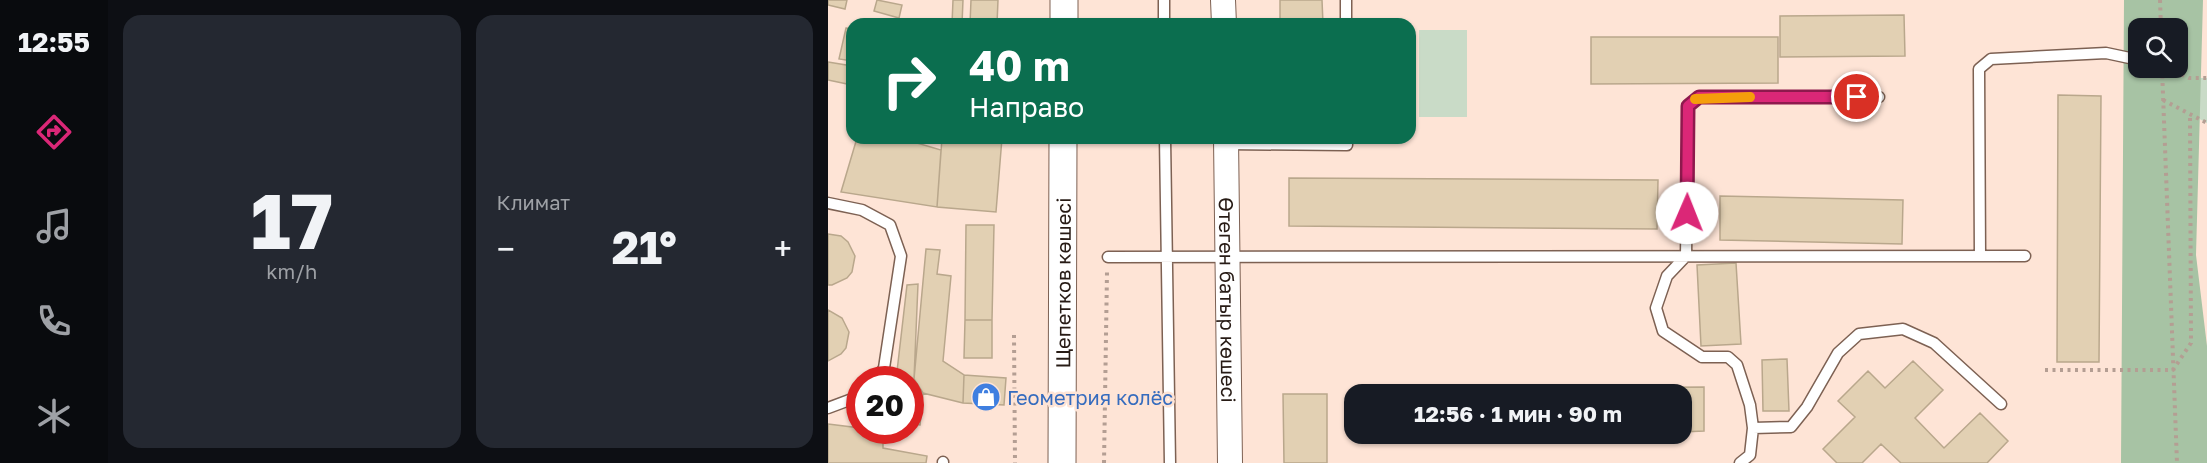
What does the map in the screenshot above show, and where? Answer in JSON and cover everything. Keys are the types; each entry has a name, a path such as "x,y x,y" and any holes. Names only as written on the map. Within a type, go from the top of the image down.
{"main road":[{"path":"1064,0 1064,18"},
{"name":"Щепетков көшесі","path":"1062,463 1063,144"}],"street":[{"path":"1223,0 1224,18"},
{"name":"Өтеген батыр көшесі","path":"1226,144 1230,463"}],"lane":[{"path":"1164,0 1164,18"},
{"path":"1346,0 1346,18"},
{"path":"1980,256 1979,69 1991,58 2106,52 2128,57"},
{"path":"1740,463 1750,459 1753,428 1737,365 1728,357 1702,357 1663,331 1656,308 1667,276 1686,256 1688,106 1699,97 1879,97"},
{"path":"1166,144 1170,463"},
{"path":"1317,144 1347,144"},
{"path":"828,203 862,210 890,225 901,256 884,366"},
{"path":"1108,257 2025,256"},
{"path":"1753,428 1791,427 1807,407 1838,353 1859,334 1903,329 1934,343 2001,404"},
{"path":"828,408 846,401"}],"path":[{"path":"2160,0 2161,18"},
{"path":"2162,78 2177,463"},
{"path":"2188,78 2207,78"},
{"path":"2163,100 2207,123"},
{"path":"2173,370 2191,343 2190,114"},
{"path":"1104,463 1108,257"},
{"path":"1014,335 1015,463"},
{"path":"2045,370 2173,370"}],"green space":[{"path":"2124,0 2203,0 2196,255 2207,346 2207,463 2121,463"},
{"path":"1419,30 1467,30 1467,117 1419,117"},
{"path":"2189,78 2207,78 2207,123 2190,114"}],"building":[{"path":"828,0 847,0 845,9 828,5"},
{"path":"877,0 902,5 899,18 874,11"},
{"path":"953,0 963,0 962,18 952,18"},
{"path":"971,0 998,0 997,18 970,18"},
{"path":"1280,0 1322,0 1323,18 1280,18"},
{"path":"1904,15 1905,56 1780,57 1780,16"},
{"path":"846,28 846,60 839,59"},
{"path":"1591,37 1778,37 1778,83 1591,84"},
{"path":"828,62 846,65 846,84 828,80"},
{"path":"2058,95 2101,96 2099,362 2057,362"},
{"path":"855,144 920,144 941,150 937,207 841,192"},
{"path":"942,144 1002,144 996,212 937,207"},
{"path":"1289,178 1658,180 1657,229 1289,226"},
{"path":"1720,196 1903,200 1902,244 1720,240"},
{"path":"966,225 994,225 992,320 965,320"},
{"path":"828,234 841,236 848,242 855,256 852,272 847,278 832,285 828,285"},
{"path":"926,249 940,250 937,274 951,276 943,361 964,375 963,403 924,393 924,366 915,366"},
{"path":"1736,263 1741,344 1701,346 1697,265"},
{"path":"918,284 915,366 898,366 907,285"},
{"path":"828,310 842,318 849,332 846,348 841,354 828,361"},
{"path":"965,320 992,320 992,358 964,358"},
{"path":"1787,359 1789,411 1763,411 1762,360"},
{"path":"1913,361 1943,390 1915,418 1944,448 1980,413 2008,441 1987,463 1901,463 1881,444 1862,463 1837,463 1823,449 1855,417 1838,401 1868,371 1885,388"},
{"path":"964,375 1006,378 1004,405 963,403"},
{"path":"1692,387 1704,387 1704,431 1692,432"},
{"path":"1283,394 1327,394 1327,463 1284,463"},
{"path":"828,424 846,426 846,444 883,444 883,448 927,456 926,463 828,463"}],"slow traffic":[{"path":"1695,99 1699,97 1750,97"}],"place":[{"name":"Геометрия колёс","path":"986,397"}],"route":[{"path":"1687,213 1688,106 1693,100 1699,97 1857,97"}]}
